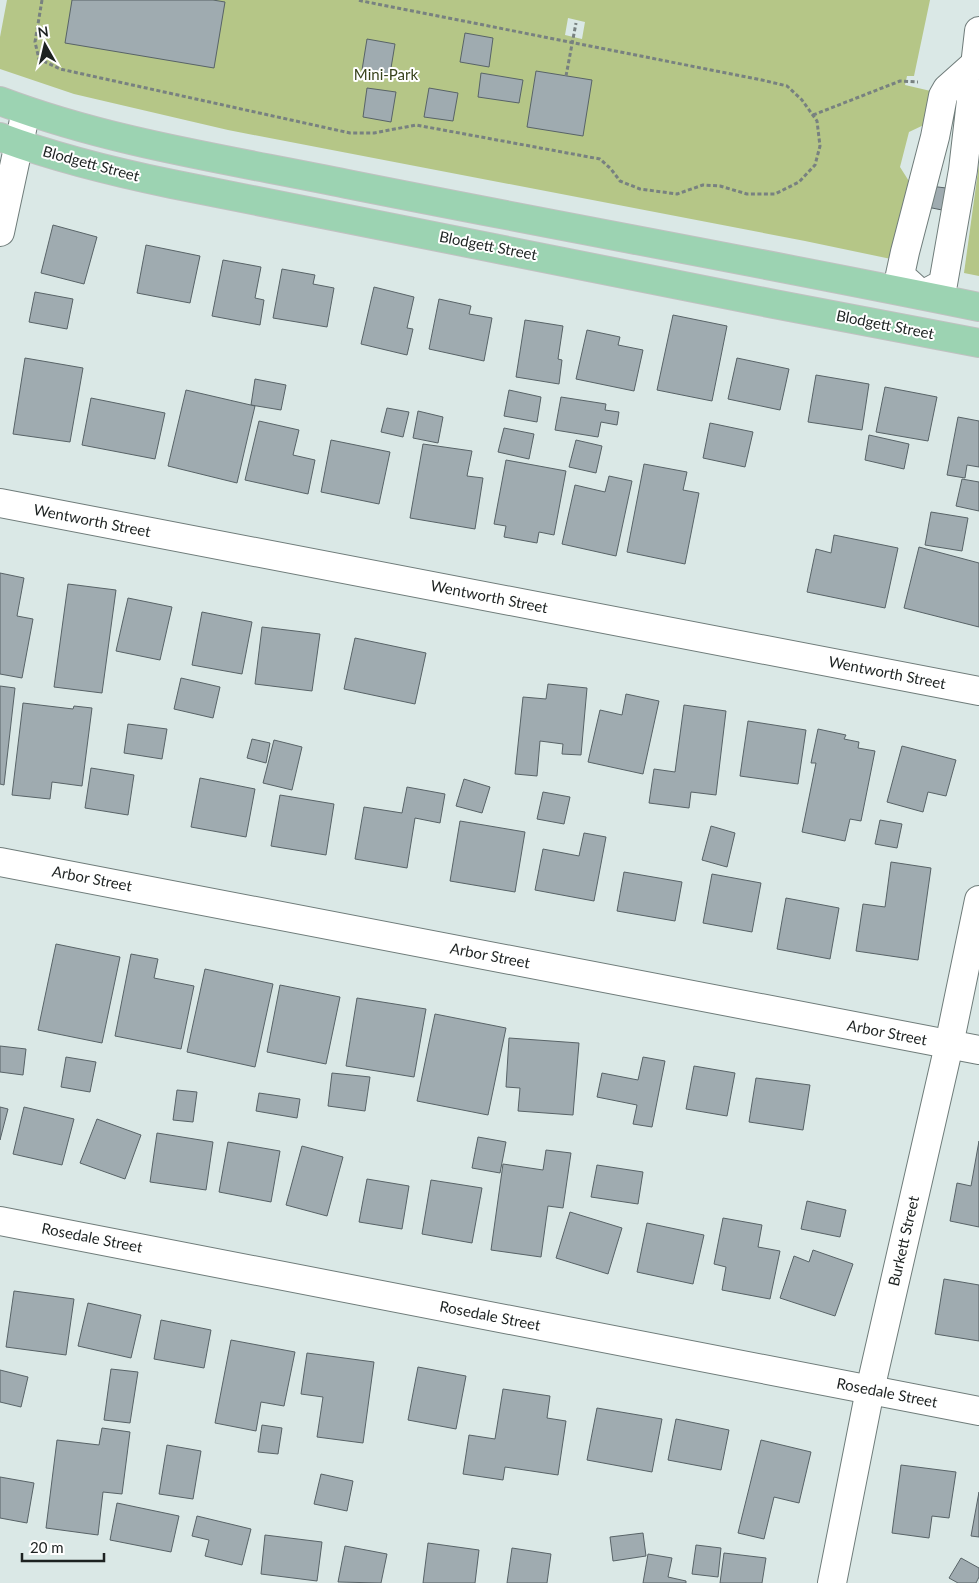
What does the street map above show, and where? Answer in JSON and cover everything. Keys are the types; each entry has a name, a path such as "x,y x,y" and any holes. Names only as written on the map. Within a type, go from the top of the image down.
{"main road":[{"path":"0,101 26,111 143,142 979,307"},
{"name":"Blodgett Street","path":"10,140 49,155 126,174 774,304 979,343"},
{"path":"438,236 445,203"},
{"path":"914,330 922,295"}],"street":[{"path":"970,62 943,96 935,137 900,275 922,295 943,284 963,170 970,62 979,32"},
{"path":"0,232 10,140 26,111"},
{"path":"935,137 966,144"},
{"name":"Wentworth Street","path":"0,503 979,691"},
{"name":"Arbor Street","path":"0,862 979,1050"},
{"name":"Burkett Street","path":"832,1583 870,1390 950,1044 979,900"},
{"name":"Rosedale Street","path":"0,1220 979,1411"}],"path":[{"path":"42,0 35,42 39,58 60,68 350,133 374,133 416,125 600,159 620,181 640,189 677,194 703,185 720,186 747,194 775,194 799,182 815,165 820,146 817,122 802,100 787,86 357,0"},
{"path":"566,76 576,23"},
{"path":"813,115 900,81 913,81 947,89"}],"green space":[{"name":"Mini-Park","path":"7,0 930,0 914,76 907,76 905,85 935,92 928,123 909,132 900,167 912,186 891,259 228,130 74,94 0,69 0,37","holes":["568,18 585,22 582,39 565,35"]},
{"path":"979,164 979,276 964,273"}],"building":[{"path":"72,0 213,0 225,2 214,68 65,43"},
{"path":"465,33 493,38 489,67 460,62"},
{"path":"367,39 395,44 390,74 362,70"},
{"path":"536,71 592,80 583,136 527,127"},
{"path":"481,73 523,80 519,103 478,97"},
{"path":"367,88 396,92 391,122 363,117"},
{"path":"429,88 458,93 453,121 424,117"},
{"path":"930,186 946,188 942,210 927,207"},
{"path":"53,225 97,237 84,284 41,273"},
{"path":"146,245 200,256 190,303 137,293"},
{"path":"223,260 261,267 255,298 264,300 260,325 212,316"},
{"path":"282,269 315,275 313,284 334,288 327,327 273,318"},
{"path":"374,287 414,297 407,328 413,329 407,355 361,344"},
{"path":"35,292 73,299 67,329 29,322"},
{"path":"439,299 471,306 469,314 492,318 484,361 429,349"},
{"path":"673,315 727,326 712,401 657,390"},
{"path":"525,320 563,326 558,359 562,360 559,384 516,377"},
{"path":"587,330 620,337 618,345 643,350 634,391 576,379"},
{"path":"25,358 83,368 70,442 13,434"},
{"path":"737,358 789,369 780,410 728,399"},
{"path":"816,375 869,384 862,430 808,422"},
{"path":"255,379 286,385 281,410 251,405"},
{"path":"885,387 937,397 928,441 876,432"},
{"path":"186,390 255,406 237,483 168,466"},
{"path":"509,390 541,397 537,422 504,416"},
{"path":"561,397 606,404 605,410 619,412 617,425 601,422 598,437 555,430"},
{"path":"91,398 165,413 155,459 82,445"},
{"path":"387,408 409,412 403,437 381,432"},
{"path":"418,411 443,417 438,443 413,438"},
{"path":"958,417 979,421 979,467 967,465 965,478 947,475"},
{"path":"259,421 299,430 293,455 315,460 308,494 245,480"},
{"path":"710,423 753,432 745,467 703,458"},
{"path":"504,428 534,434 529,459 498,452"},
{"path":"869,435 909,444 904,469 865,460"},
{"path":"331,440 390,452 379,504 321,492"},
{"path":"576,440 602,446 596,473 569,467"},
{"path":"423,444 472,451 467,476 483,478 475,529 410,518"},
{"path":"506,460 566,471 554,535 539,532 537,543 504,537 506,526 494,524"},
{"path":"644,464 687,472 683,490 699,493 685,564 627,552"},
{"path":"609,476 632,481 616,556 562,544 575,485 605,492"},
{"path":"962,479 979,482 979,511 956,506"},
{"path":"931,512 968,518 962,551 925,545"},
{"path":"834,535 898,548 885,608 807,592 816,549 831,553"},
{"path":"919,547 979,563 979,627 904,608"},
{"path":"0,573 24,578 17,616 33,619 22,678 0,674"},
{"path":"68,584 116,590 102,693 54,687"},
{"path":"128,598 172,607 160,660 116,651"},
{"path":"202,612 252,622 242,674 192,665"},
{"path":"262,627 320,634 312,691 255,684"},
{"path":"355,638 426,653 415,704 344,689"},
{"path":"181,678 220,687 213,718 174,709"},
{"path":"548,684 587,688 581,755 562,754 563,744 540,741 537,776 515,774 523,697 546,699"},
{"path":"0,686 15,688 4,785 0,784"},
{"path":"626,694 659,701 643,774 588,762 600,710 622,715"},
{"path":"23,703 73,709 74,706 92,708 82,786 52,782 50,799 12,795"},
{"path":"684,705 726,711 716,795 691,792 689,808 649,803 654,769 675,772"},
{"path":"748,721 806,730 798,784 740,776"},
{"path":"128,724 167,729 162,759 124,753"},
{"path":"818,729 846,735 844,739 859,742 858,748 875,751 861,821 850,819 845,841 802,832 816,763 811,763"},
{"path":"252,739 270,743 266,763 247,758"},
{"path":"274,740 302,747 292,790 263,783"},
{"path":"902,746 956,760 946,796 928,792 923,812 887,802"},
{"path":"91,768 134,775 128,815 85,808"},
{"path":"200,778 255,789 246,837 191,827"},
{"path":"464,779 490,787 482,813 456,806"},
{"path":"407,787 445,794 440,823 415,818 407,868 355,859 364,807 402,813"},
{"path":"543,792 570,797 564,824 537,819"},
{"path":"280,795 334,804 326,855 271,846"},
{"path":"880,820 902,824 897,848 875,844"},
{"path":"460,821 525,832 515,892 450,881"},
{"path":"711,826 735,833 727,867 702,860"},
{"path":"584,833 606,837 594,901 535,890 543,849 579,856"},
{"path":"891,862 931,868 918,960 856,951 863,904 885,907"},
{"path":"624,872 682,882 675,921 617,911"},
{"path":"712,874 761,883 752,932 703,923"},
{"path":"786,898 839,908 830,959 777,949"},
{"path":"56,944 120,957 102,1043 38,1030"},
{"path":"131,954 158,959 154,978 194,986 181,1049 115,1036"},
{"path":"205,969 273,984 255,1067 187,1052"},
{"path":"280,985 340,997 326,1064 267,1052"},
{"path":"357,998 426,1009 414,1077 346,1066"},
{"path":"435,1014 506,1028 488,1115 417,1101"},
{"path":"509,1038 579,1043 573,1115 518,1111 520,1088 506,1087"},
{"path":"0,1046 26,1049 23,1075 0,1072"},
{"path":"66,1057 96,1062 90,1092 61,1087"},
{"path":"643,1057 665,1061 652,1127 633,1124 637,1105 597,1097 602,1073 638,1080"},
{"path":"694,1066 735,1073 727,1116 686,1109"},
{"path":"332,1073 370,1077 365,1111 328,1106"},
{"path":"756,1078 810,1085 803,1130 749,1122"},
{"path":"177,1090 197,1092 193,1122 173,1120"},
{"path":"259,1093 300,1099 297,1118 256,1111"},
{"path":"0,1107 8,1109 0,1140"},
{"path":"24,1107 74,1119 62,1165 13,1154"},
{"path":"97,1119 141,1135 125,1179 80,1163"},
{"path":"157,1133 213,1142 206,1190 150,1182"},
{"path":"478,1137 506,1142 500,1173 472,1168"},
{"path":"979,1141 979,1227 950,1221 957,1183 971,1186"},
{"path":"228,1142 280,1151 271,1202 219,1192"},
{"path":"302,1146 343,1157 327,1216 286,1205"},
{"path":"546,1150 571,1153 563,1208 548,1206 541,1257 491,1250 503,1164 543,1170"},
{"path":"597,1165 643,1172 638,1204 591,1197"},
{"path":"367,1179 409,1186 402,1229 359,1222"},
{"path":"431,1180 482,1188 472,1243 422,1234"},
{"path":"807,1201 846,1210 840,1237 801,1229"},
{"path":"570,1212 622,1228 608,1274 556,1258"},
{"path":"723,1218 762,1225 758,1247 780,1251 770,1299 722,1290 726,1267 714,1264"},
{"path":"647,1223 704,1235 693,1284 637,1272"},
{"path":"813,1250 853,1264 835,1316 780,1298 794,1256 809,1262"},
{"path":"944,1279 979,1285 979,1341 935,1334"},
{"path":"14,1291 74,1299 66,1355 6,1347"},
{"path":"88,1303 141,1315 131,1358 78,1346"},
{"path":"161,1320 211,1330 204,1368 154,1359"},
{"path":"231,1340 295,1352 284,1406 261,1402 256,1431 215,1423"},
{"path":"307,1353 374,1362 363,1443 317,1437 323,1397 301,1394"},
{"path":"418,1367 466,1376 456,1429 408,1420"},
{"path":"111,1369 138,1372 130,1423 104,1420"},
{"path":"0,1370 28,1377 21,1407 0,1402"},
{"path":"503,1389 550,1396 547,1418 566,1421 558,1475 505,1467 503,1480 463,1474 469,1435 495,1439"},
{"path":"597,1408 662,1419 652,1472 587,1460"},
{"path":"676,1419 729,1430 721,1470 668,1460"},
{"path":"262,1425 282,1428 278,1454 258,1452"},
{"path":"102,1428 130,1432 122,1494 103,1492 98,1535 46,1528 57,1440 99,1445"},
{"path":"761,1440 811,1452 799,1503 774,1497 764,1539 738,1533"},
{"path":"167,1445 201,1451 193,1499 159,1494"},
{"path":"901,1465 956,1472 949,1518 932,1516 929,1538 892,1533"},
{"path":"321,1474 353,1481 347,1511 314,1504"},
{"path":"0,1477 34,1483 27,1523 0,1518"},
{"path":"979,1492 979,1537 971,1536"},
{"path":"117,1503 179,1516 171,1552 110,1540"},
{"path":"197,1516 251,1529 242,1565 205,1556 209,1540 192,1536"},
{"path":"643,1533 646,1556 613,1561 610,1537"},
{"path":"265,1535 322,1542 317,1581 261,1574"},
{"path":"428,1543 479,1550 475,1583 423,1583"},
{"path":"696,1545 721,1548 718,1577 692,1574"},
{"path":"345,1546 387,1554 381,1583 338,1582"},
{"path":"512,1548 551,1554 547,1583 507,1583"},
{"path":"724,1553 766,1558 762,1583 720,1583"},
{"path":"648,1554 672,1558 668,1577 686,1581 686,1583 643,1583"},
{"path":"961,1558 979,1568 979,1577 976,1583 958,1583 949,1578"}]}
